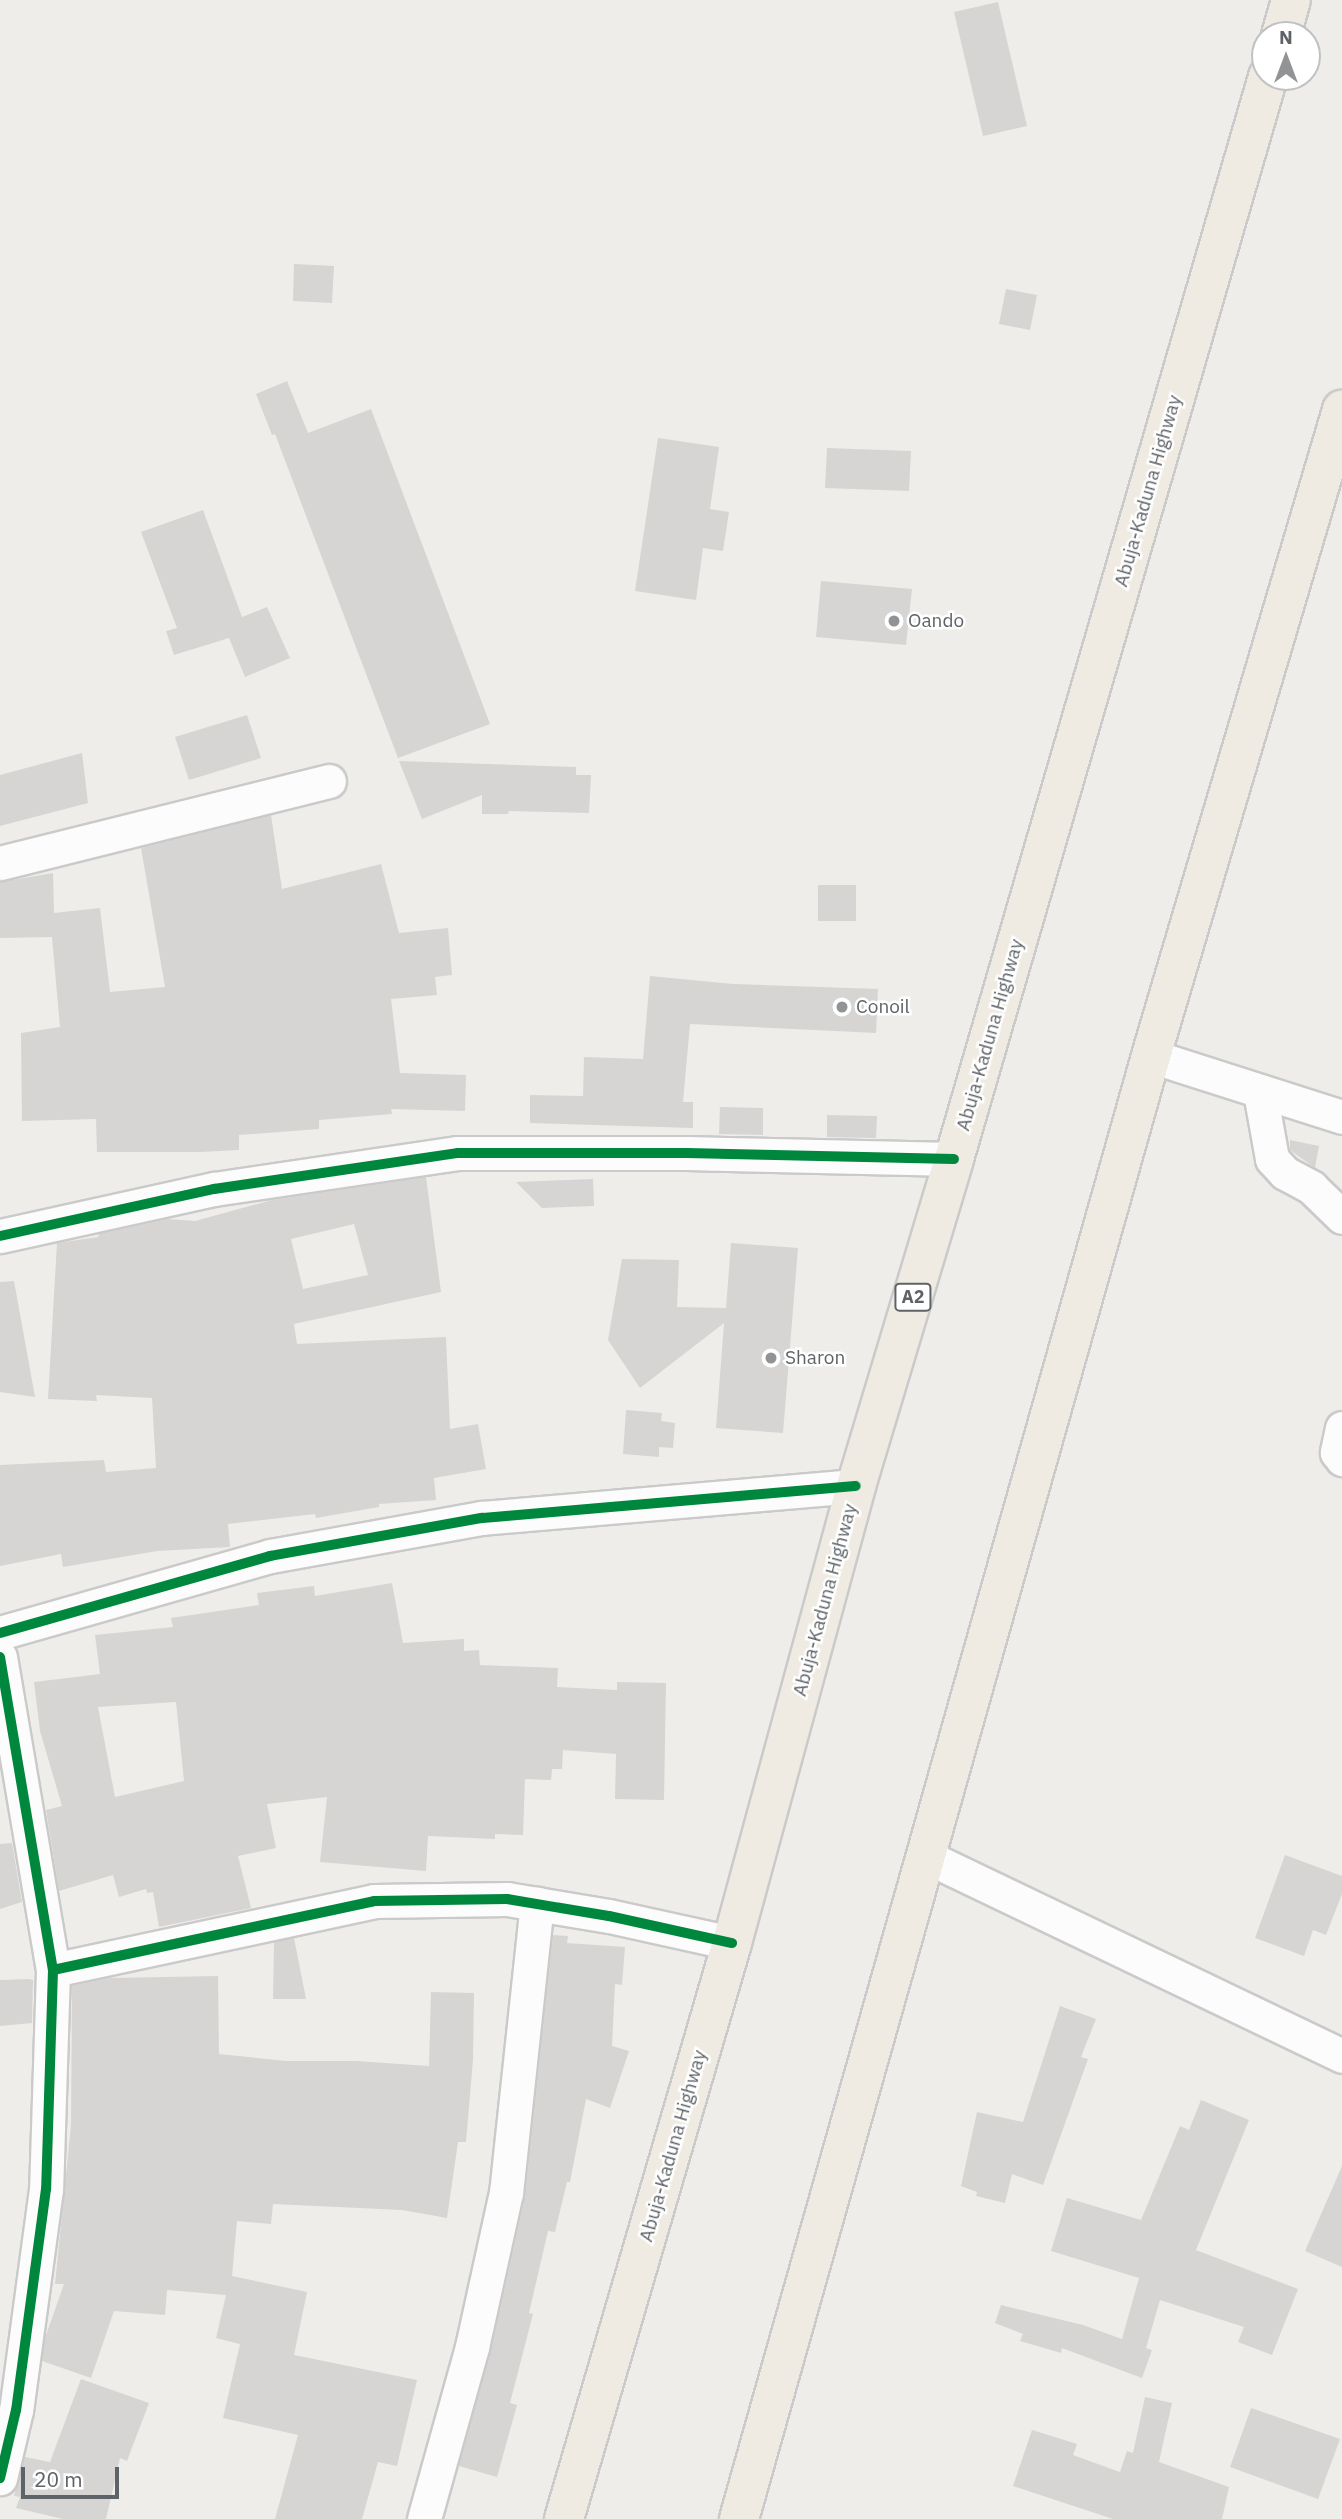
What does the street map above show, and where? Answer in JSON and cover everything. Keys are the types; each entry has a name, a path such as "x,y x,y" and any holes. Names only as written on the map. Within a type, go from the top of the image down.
{"highway":[{"name":"Abuja-Kaduna Highway","path":"564,2519 732,1943 856,1486 954,1159 1264,91"},
{"path":"739,2519 1151,1056 1342,410"}],"street":[{"path":"0,863 329,781"},
{"path":"1151,1056 1342,1117"},
{"path":"1260,1092 1272,1159 1285,1173 1311,1187 1342,1217"},
{"path":"0,1236 215,1189 458,1153 687,1153 954,1159"},
{"path":"1342,1427 1337,1452 1342,1459"},
{"path":"0,1633 270,1556 482,1518 856,1486"},
{"path":"0,1657 53,1970 46,2189 16,2410 0,2478"},
{"path":"927,1857 1342,2056"},
{"path":"53,1970 374,1901 507,1899 732,1943"},
{"path":"424,2519 472,2347 506,2193 537,1904"}],"building":[{"path":"998,2 1027,126 983,136 954,12"},
{"path":"294,264 334,266 332,303 293,301"},
{"path":"1006,289 1037,295 1030,330 999,324"},
{"path":"287,381 308,433 371,409 490,724 398,758 275,434 272,435 256,394"},
{"path":"658,438 719,447 710,509 729,512 723,551 703,548 696,600 635,591"},
{"path":"827,448 911,451 909,491 825,488"},
{"path":"203,510 242,617 267,607 290,658 245,677 229,638 174,655 166,631 177,628 141,532"},
{"path":"821,581 912,589 906,645 816,637"},
{"path":"247,715 261,758 189,780 175,737"},
{"path":"82,753 88,803 0,826 0,775"},
{"path":"399,761 576,767 576,775 591,775 589,813 509,811 508,814 482,814 482,795 422,819"},
{"path":"271,815 282,889 381,864 399,933 448,928 452,975 435,977 437,995 391,999 400,1073 466,1075 465,1111 391,1109 392,1114 319,1120 319,1129 239,1135 239,1150 200,1152 97,1152 96,1119 22,1121 21,1033 60,1027 52,937 0,938 0,882 53,873 54,913 100,908 110,992 165,987 141,848"},
{"path":"818,885 856,885 856,921 818,921"},
{"path":"650,976 733,984 878,989 876,1033 690,1024 683,1102 693,1102 693,1128 530,1123 530,1095 583,1096 584,1057 643,1059"},
{"path":"720,1107 763,1108 763,1135 719,1134"},
{"path":"827,1115 877,1116 876,1138 827,1137"},
{"path":"1290,1140 1319,1146 1315,1168 1290,1150"},
{"path":"426,1177 441,1292 294,1324 297,1344 446,1337 450,1429 478,1424 486,1469 434,1478 436,1500 379,1504 379,1507 316,1518 315,1514 228,1524 230,1547 157,1551 63,1567 61,1554 0,1566 0,1465 104,1460 106,1472 156,1468 152,1398 96,1395 97,1401 48,1399 57,1243 98,1237 99,1234 168,1219 195,1221 272,1200","holes":["354,1224 368,1275 303,1289 291,1239"]},
{"path":"593,1179 594,1206 542,1208 516,1182"},
{"path":"731,1243 798,1248 783,1433 716,1428 724,1323 640,1388 608,1340 622,1259 679,1260 677,1307 726,1308"},
{"path":"14,1281 35,1397 0,1392 0,1282"},
{"path":"626,1410 662,1413 661,1421 675,1423 673,1448 659,1447 659,1457 623,1454"},
{"path":"392,1583 403,1643 464,1639 464,1651 479,1650 480,1665 558,1668 557,1687 617,1690 617,1682 666,1683 664,1800 615,1799 616,1754 563,1750 562,1769 552,1769 551,1780 525,1779 523,1835 495,1834 495,1839 428,1836 426,1871 320,1862 327,1797 267,1804 276,1848 238,1856 251,1908 159,1927 153,1892 147,1893 146,1889 119,1897 113,1875 59,1891 46,1810 62,1806 40,1731 34,1682 100,1674 95,1635 173,1627 171,1618 259,1605 257,1593 314,1586 315,1596","holes":["176,1702 184,1781 115,1797 98,1707"]},
{"path":"12,1843 22,1902 0,1909 0,1844"},
{"path":"1285,1855 1342,1876 1342,1894 1326,1935 1313,1930 1304,1956 1255,1938"},
{"path":"553,1935 568,1936 567,1943 625,1947 622,1985 615,1984 612,2046 629,2051 610,2108 586,2099 570,2182 567,2182 555,2232 548,2231 529,2313 533,2314 510,2403 517,2405 497,2477 459,2466 491,2351 525,2197"},
{"path":"294,1938 306,1999 273,1999 274,1942"},
{"path":"218,1976 219,2054 286,2061 356,2061 429,2066 431,1992 474,1993 473,2060 466,2142 458,2142 447,2218 402,2210 273,2204 271,2224 237,2221 232,2276 307,2292 294,2355 417,2380 397,2466 378,2462 362,2519 275,2519 298,2435 223,2418 240,2344 216,2338 226,2295 167,2290 165,2315 114,2311 91,2378 42,2361 45,2338 64,2284 55,2284 71,2125 72,1986 109,1978"},
{"path":"0,1980 33,1980 32,2023 0,2026"},
{"path":"1060,2006 1096,2019 1081,2057 1088,2059 1043,2185 1012,2174 1005,2203 976,2196 977,2192 961,2186 977,2112 1023,2122"},
{"path":"1201,2100 1249,2120 1196,2250 1298,2289 1272,2355 1238,2342 1244,2327 1160,2300 1146,2348 1152,2350 1142,2378 1062,2348 1061,2353 1020,2341 1023,2334 995,2323 1001,2305 1083,2325 1122,2339 1139,2278 1051,2251 1067,2198 1141,2220 1180,2126 1189,2130"},
{"path":"1342,2166 1342,2267 1305,2251"},
{"path":"81,2379 149,2403 127,2461 120,2458 106,2519 63,2519 16,2508 20,2497 14,2496 25,2457 50,2462"},
{"path":"1145,2397 1172,2403 1159,2462 1229,2487 1222,2519 1113,2519 1013,2486 1032,2430 1077,2444 1073,2455 1120,2472 1127,2451 1133,2453"},
{"path":"1251,2408 1340,2439 1318,2499 1230,2467"}],"cycle path":[{"path":"0,1236 214,1189 458,1153 687,1153 954,1159"},
{"path":"0,1633 270,1556 482,1518 856,1486"},
{"path":"0,1657 53,1970 46,2189 16,2410 0,2478"},
{"path":"53,1970 374,1901 507,1899 609,1916 732,1943"}],"place":[{"name":"Oando","path":"894,621"},
{"name":"Conoil","path":"842,1007"},
{"name":"Sharon","path":"771,1358"}]}
